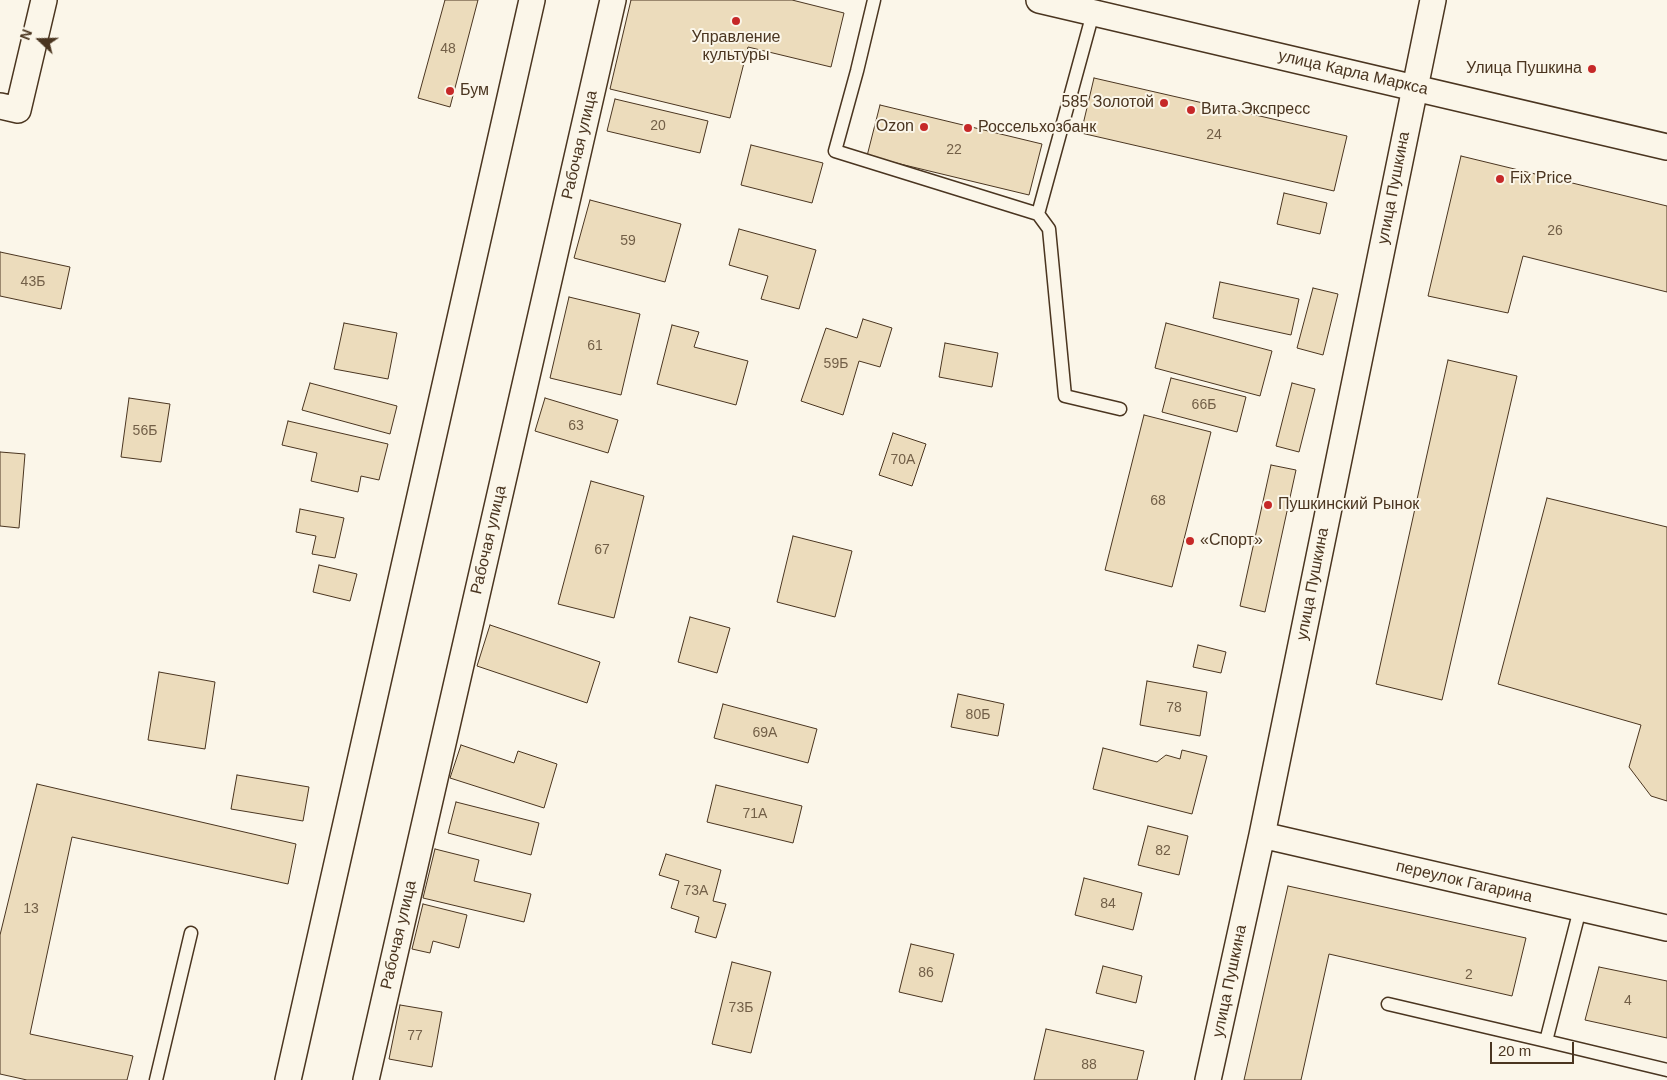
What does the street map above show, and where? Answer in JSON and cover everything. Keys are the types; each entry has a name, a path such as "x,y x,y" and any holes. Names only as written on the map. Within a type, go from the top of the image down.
{"street":[{"path":"0,106 18,110 44,0"},
{"path":"288,1080 532,0"},
{"name":"Рабочая улица","path":"366,1080 613,0"},
{"name":"улица Карла Маркса","path":"1039,0 1667,147"},
{"name":"улица Пушкина","path":"1208,1080 1262,835 1432,0"},
{"name":"переулок Гагарина","path":"1262,835 1667,928"}],"lane":[{"path":"874,0 835,151 1038,214 1049,229 1065,396 1120,409"},
{"path":"1038,214 1093,13"},
{"path":"1546,1041 1580,909"},
{"path":"156,1080 191,933"},
{"path":"1388,1004 1667,1070"}],"building":[{"path":"445,0 478,0 450,107 418,98"},
{"path":"631,0 792,0 844,13 831,67 748,47 730,118 610,89"},
{"path":"1094,78 1347,136 1334,191 1081,133"},
{"path":"615,99 708,121 700,153 607,131"},
{"path":"880,105 1042,144 1029,195 867,156"},
{"path":"751,145 823,163 812,203 741,185"},
{"path":"1461,156 1667,206 1667,292 1523,256 1508,313 1428,296"},
{"path":"1284,193 1327,203 1320,234 1277,224"},
{"path":"590,200 681,224 665,282 574,258"},
{"path":"739,229 816,250 799,309 761,299 768,276 729,265"},
{"path":"0,252 70,267 61,309 0,296"},
{"path":"1220,282 1299,299 1291,335 1213,318"},
{"path":"1313,288 1338,294 1323,355 1297,348"},
{"path":"569,297 640,314 621,395 550,378"},
{"path":"863,319 892,328 880,367 859,361 843,415 801,401 826,328 857,338"},
{"path":"344,323 397,333 388,379 334,369"},
{"path":"1166,323 1272,351 1260,396 1155,368"},
{"path":"672,325 699,332 694,347 748,361 736,405 657,384"},
{"path":"945,343 998,353 992,387 939,377"},
{"path":"1448,360 1517,376 1442,700 1376,684"},
{"path":"1171,378 1246,397 1237,432 1162,412"},
{"path":"310,383 397,406 390,434 302,410"},
{"path":"1292,383 1315,389 1299,452 1276,446"},
{"path":"129,398 170,404 161,462 121,457"},
{"path":"545,398 618,420 608,453 535,431"},
{"path":"1144,415 1211,432 1172,587 1105,570"},
{"path":"288,421 388,444 379,480 361,476 358,492 311,481 317,453 282,445"},
{"path":"893,433 926,444 912,486 879,475"},
{"path":"0,452 25,454 19,528 0,526"},
{"path":"1271,465 1296,470 1265,612 1240,606"},
{"path":"591,481 644,496 614,618 558,604"},
{"path":"1547,498 1667,527 1667,801 1651,796 1629,767 1641,725 1498,684"},
{"path":"300,509 344,518 335,558 312,554 316,536 296,532"},
{"path":"793,536 852,551 835,617 777,602"},
{"path":"319,565 357,574 350,601 313,592"},
{"path":"690,617 730,628 717,673 678,662"},
{"path":"490,625 600,662 587,703 477,666"},
{"path":"1198,645 1226,652 1221,673 1193,667"},
{"path":"159,672 215,682 205,749 148,740"},
{"path":"1147,681 1207,692 1200,736 1140,725"},
{"path":"958,694 1004,704 998,736 951,727"},
{"path":"723,704 817,729 808,763 714,738"},
{"path":"461,745 514,763 518,751 557,764 544,808 450,778"},
{"path":"1103,748 1157,762 1166,755 1180,759 1182,750 1207,756 1192,814 1093,789"},
{"path":"237,775 309,787 303,821 231,809"},
{"path":"37,784 296,844 288,884 72,837 30,1034 133,1056 127,1080 27,1080 0,1074 0,935"},
{"path":"716,785 802,806 793,843 707,822"},
{"path":"456,802 539,823 531,855 448,833"},
{"path":"1148,826 1188,836 1179,875 1138,865"},
{"path":"435,849 479,860 474,881 531,894 524,922 423,898"},
{"path":"666,854 721,870 713,901 726,904 716,938 695,932 699,917 671,908 679,881 659,875"},
{"path":"1084,878 1142,893 1133,930 1075,915"},
{"path":"1288,886 1526,938 1512,996 1329,954 1301,1080 1244,1080"},
{"path":"423,904 467,915 459,948 433,941 430,953 412,949"},
{"path":"911,944 954,954 942,1002 899,992"},
{"path":"732,962 771,972 751,1053 712,1044"},
{"path":"1103,966 1142,976 1136,1003 1096,993"},
{"path":"1599,967 1667,981 1667,1038 1585,1020"},
{"path":"400,1005 442,1012 432,1067 389,1059"},
{"path":"1046,1029 1144,1051 1137,1080 1034,1080"}],"place":[{"name":"Управление культуры","path":"736,21"},
{"name":"Улица Пушкина","path":"1592,69"},
{"name":"Бум","path":"450,91"},
{"name":"585 Золотой","path":"1164,103"},
{"name":"Вита Экспресс","path":"1191,110"},
{"name":"Ozon","path":"924,127"},
{"name":"Россельхозбанк","path":"968,128"},
{"name":"Fix Price","path":"1500,179"},
{"name":"Пушкинский Рынок","path":"1268,505"},
{"name":"«Спорт»","path":"1190,541"}]}
